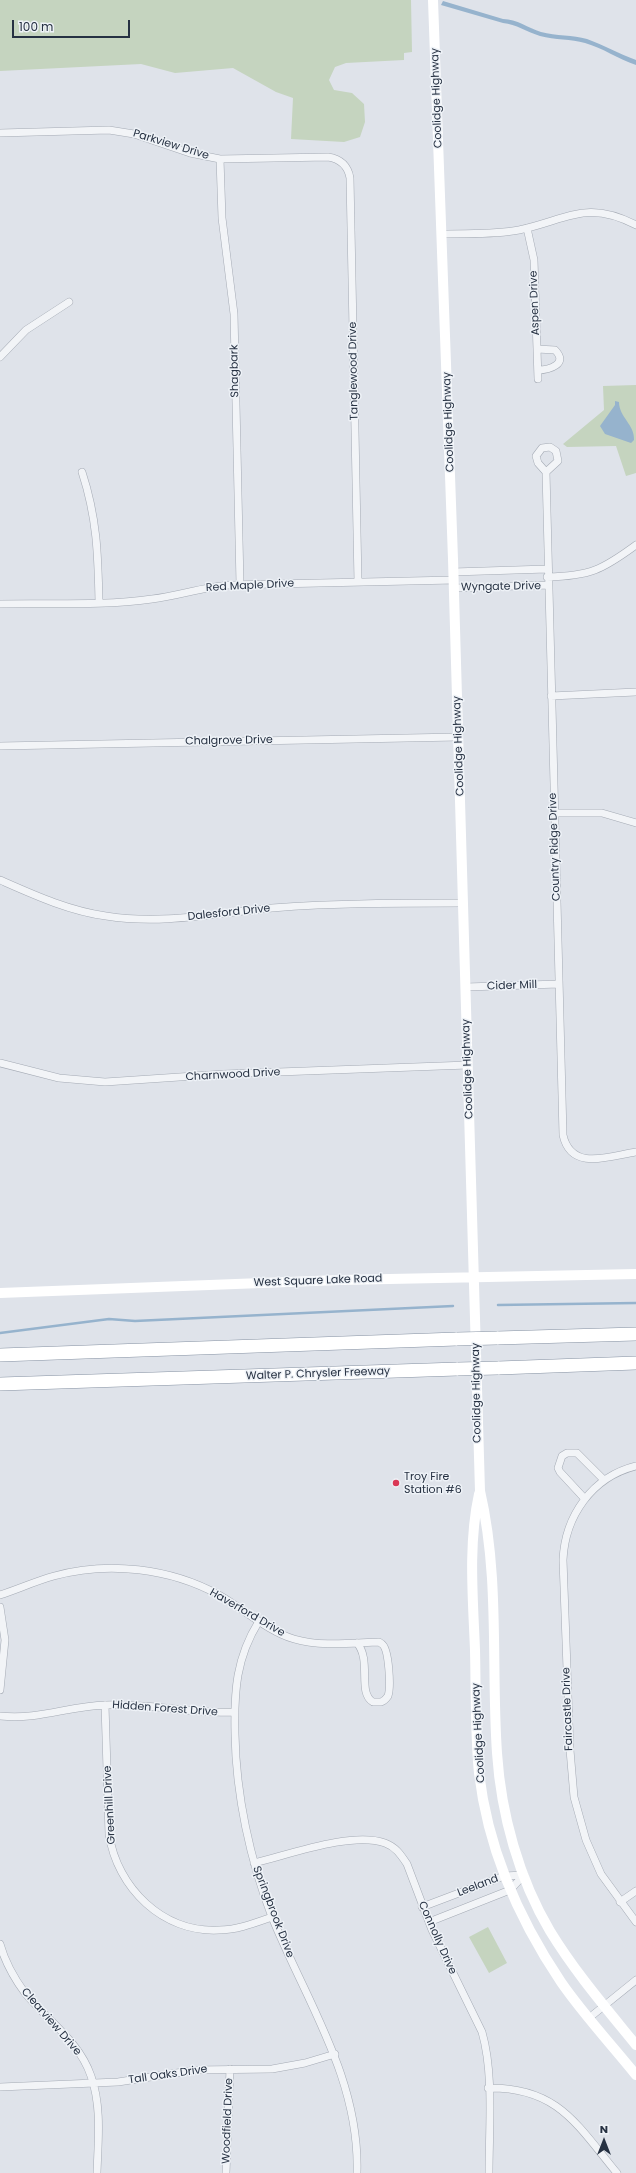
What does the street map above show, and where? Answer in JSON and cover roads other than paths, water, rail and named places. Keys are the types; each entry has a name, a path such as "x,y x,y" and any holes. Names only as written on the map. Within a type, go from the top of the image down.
{"highway":[{"path":"0,1355 636,1334"},
{"name":"Walter P. Chrysler Freeway","path":"0,1384 636,1363"}],"main road":[{"name":"Coolidge Highway","path":"433,0 443,234 454,580 480,1491 485,1513 492,1579 499,1775 507,1818 524,1875 550,1931 577,1972 636,2045"},
{"name":"West Square Lake Road","path":"0,1293 474,1277 636,1274"},
{"name":"Coolidge Highway","path":"480,1491 475,1514 473,1580 477,1752 486,1813 504,1876 543,1955 560,1981 636,2075"}],"street":[{"name":"Parkview Drive","path":"0,133 97,130 124,131 190,154 220,159 328,157 342,162"},
{"name":"Shagbark","path":"220,159 222,218 234,314 240,584"},
{"name":"Tanglewood Drive","path":"342,162 348,169 350,178 358,582"},
{"path":"443,234 501,232 526,228 568,215 585,213 606,214 636,225"},
{"name":"Aspen Drive","path":"526,228 534,260 538,379"},
{"path":"0,357 26,330 69,302"},
{"path":"537,349 555,350 559,358 558,364 553,368 538,370"},
{"path":"82,472 91,501 96,527 99,602"},
{"name":"Country Ridge Drive","path":"546,472 547,577 565,1142 572,1153 584,1158 599,1159 636,1152"},
{"name":"Wyngate Drive","path":"547,577 578,576 592,572 612,563 636,545"},
{"name":"Wyngate Drive","path":"454,580 547,569"},
{"name":"Red Maple Drive","path":"0,604 99,602 152,599 197,589 240,584 454,580"},
{"name":"Wyngate Drive","path":"454,580 548,585"},
{"path":"551,696 636,692"},
{"name":"Chalgrove Drive","path":"0,746 458,736"},
{"path":"554,813 598,813 636,823"},
{"name":"Dalesford Drive","path":"0,880 73,909 104,916 140,919 194,918 296,907 464,903"},
{"name":"Cider Mill","path":"466,987 559,984"},
{"name":"Charnwood Drive","path":"0,1063 59,1078 105,1082 224,1074 468,1065"},
{"path":"585,1499 562,1476 558,1468 562,1456 567,1453 577,1454 604,1480"},
{"name":"Faircastle Drive","path":"636,1466 604,1480 594,1488 585,1499 570,1524 564,1550 571,1774 574,1797 586,1840 602,1874 620,1902 636,1922"},
{"name":"Haverford Drive","path":"0,1595 44,1579 98,1569 131,1569 162,1574 200,1586 228,1600 282,1634 306,1642 378,1642 386,1648 389,1691 387,1697 381,1702 373,1702 366,1694 365,1656 357,1643"},
{"path":"0,1607 4,1627 5,1650 0,1690"},
{"name":"Springbrook Drive","path":"260,1621 248,1642 238,1668 235,1712 238,1778 254,1863 272,1917 305,1994 335,2054 346,2086 352,2115 357,2158 356,2173"},
{"name":"Hidden Forest Drive","path":"0,1716 26,1718 105,1705 129,1705 202,1713 235,1712"},
{"name":"Greenhill Drive","path":"105,1705 109,1834 117,1864 128,1883 151,1908 173,1921 188,1927 210,1930 230,1929 272,1917"},
{"name":"Connolly Drive","path":"254,1863 334,1843 364,1840 381,1842 396,1849 403,1857 422,1907 482,2032 486,2045 489,2173"},
{"name":"Leeland","path":"422,1907 504,1876 524,1875"},
{"name":"Leeland","path":"429,1922 510,1890 524,1875"},
{"path":"620,1902 636,1891"},
{"name":"Clearview Drive","path":"0,1944 7,1962 19,1985 75,2046 86,2064 94,2084 98,2113 97,2173"},
{"path":"589,2018 636,1980"},
{"name":"Tall Oaks Drive","path":"0,2087 94,2084 130,2081 196,2070 287,2067 335,2054"},
{"name":"Woodfield Drive","path":"226,2173 230,2070"},
{"path":"488,2088 515,2089 530,2092 556,2105 574,2121 617,2173"}],"water":[{"path":"443,1 503,19 513,20 541,32 587,39 636,60 636,65 592,45 540,36 512,25 441,5"},
{"path":"615,401 619,402 621,412 634,435 634,440 631,443 605,434 600,426 615,405"}],"waterway":[{"path":"498,1305 636,1303"},
{"path":"0,1333 109,1319 135,1321 453,1306"}],"place":[{"name":"Troy Fire Station #6","path":"396,1483"}]}
